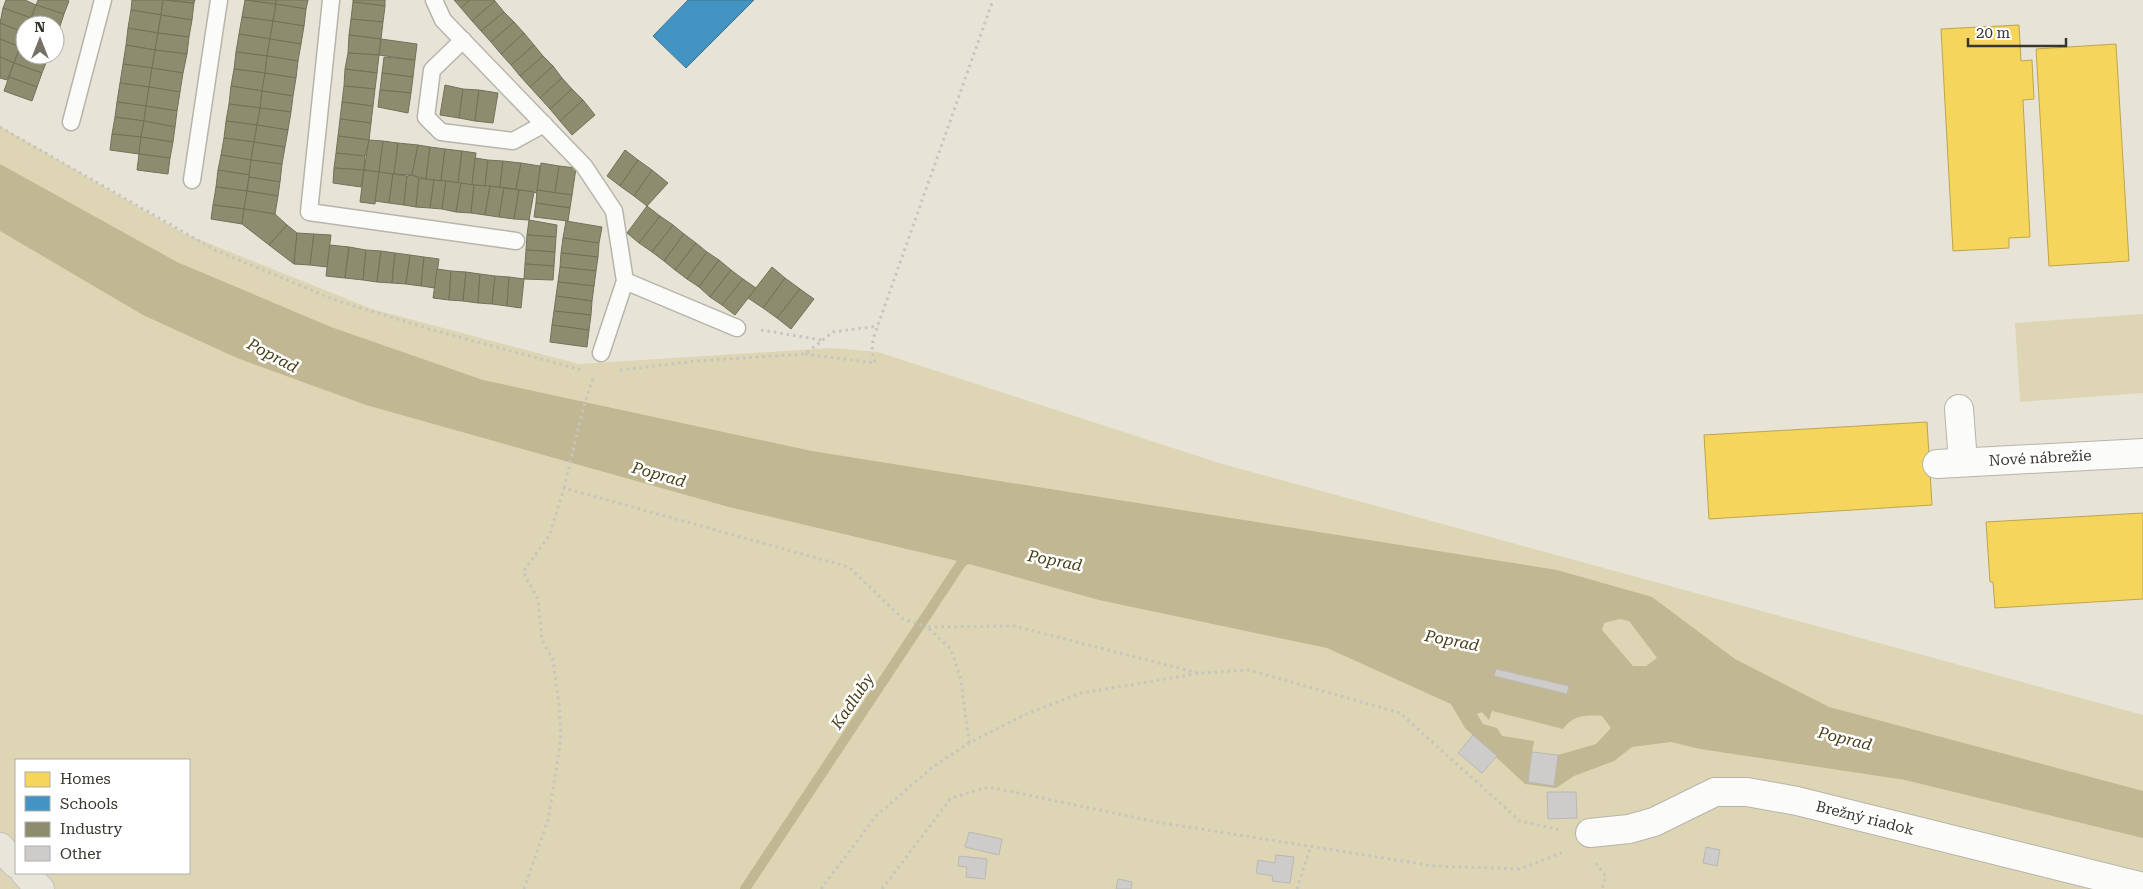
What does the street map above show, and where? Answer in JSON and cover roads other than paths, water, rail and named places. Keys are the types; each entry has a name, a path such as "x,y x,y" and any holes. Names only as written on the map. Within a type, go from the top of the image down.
{"main road":[{"path":"0,847 15,863"},
{"path":"26,874 40,889"}],"street":[{"name":"Nové nábrežie","path":"1959,409 1950,463 2143,453"},
{"name":"Brežný riadok","path":"1590,833 1629,829 1654,822 1715,792 1747,792 1797,801 2143,887"}],"lane":[{"path":"71,122 103,0"},
{"path":"192,180 219,0"},
{"path":"331,0 309,212 516,241"},
{"path":"434,0 443,20 584,166 614,211 625,281 600,353"},
{"path":"463,40 432,70 426,117 441,132 513,141 544,124"},
{"path":"625,281 737,328"}],"water":[{"name":"Poprad","path":"0,164 177,262 331,327 483,380 812,451 1557,570 1652,597 1735,659 1829,707 2143,791 2143,838 1905,780 1700,749 1671,742 1632,747 1614,761 1574,776 1556,788 1525,784 1465,728 1451,704 1327,648 1099,600 962,562 729,507 366,405 237,358 143,315 0,231","holes":["1620,619 1629,621 1657,658 1646,666 1633,666 1602,630 1604,623","1496,669 1569,686 1568,693 1494,676","1492,711 1563,729 1576,718 1602,716 1611,728 1596,744 1558,755 1532,752 1534,741 1502,736 1497,728 1483,724 1477,714 1482,712 1489,720"]}],"waterway":[{"name":"Kadluby","path":"745,889 962,562 973,557"}]}
